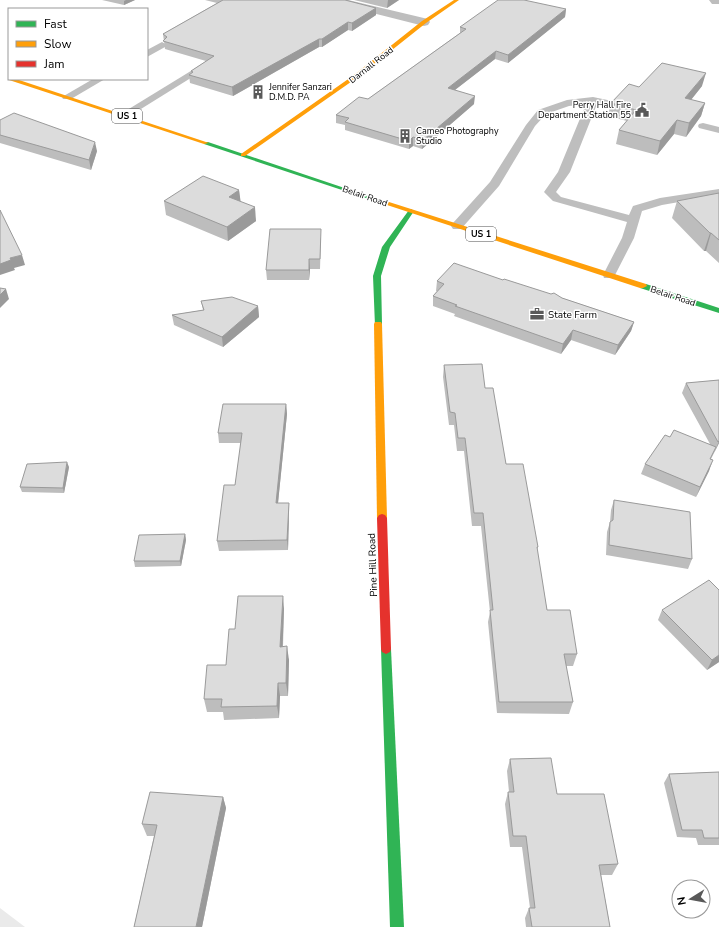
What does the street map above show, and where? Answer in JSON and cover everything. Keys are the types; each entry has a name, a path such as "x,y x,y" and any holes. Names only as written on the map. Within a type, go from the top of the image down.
{"main road":[{"name":"Darnall Road","path":"243,155 356,76 424,22 457,0"},
{"name":"Belair Road","path":"13,80 124,115 457,226 719,310"},
{"name":"Pine Hill Road","path":"397,927 383,561 377,276 386,247 412,211"}],"street":[{"path":"333,0 424,22"}],"lane":[{"path":"148,53 162,45"},
{"path":"124,115 199,69"},
{"path":"67,97 98,80"},
{"path":"593,100 564,172 550,192 557,199 634,220"},
{"path":"457,226 495,184 531,125 542,112 567,103 593,100 613,104"},
{"path":"703,126 719,130"},
{"path":"609,275 628,238 637,209 660,202 719,192"}],"shaded area":[{"path":"0,908 25,927 0,927"}],"building":[{"path":"223,0 345,0 376,8 352,23 348,22 322,39 319,39 232,87 189,75 193,72 191,71 214,56 163,41 167,37 163,34"},
{"path":"498,0 524,0 566,9 508,55 496,51 448,88 475,96 423,140 413,137 409,141 345,122 349,118 336,115 359,97 368,99 466,29 460,27"},
{"path":"662,63 706,73 685,98 705,103 689,123 677,120 660,141 619,130 636,110 611,103 629,84 639,87"},
{"path":"14,113 95,142 89,160 0,135 0,120"},
{"path":"203,176 239,190 229,197 255,207 227,227 164,201"},
{"path":"719,193 719,240 677,201"},
{"path":"0,210 22,255 10,258 11,260 0,264"},
{"path":"270,229 321,229 320,259 309,259 309,270 266,270"},
{"path":"454,263 503,280 504,279 551,294 554,293 562,298 634,322 618,345 573,330 563,344 455,306 457,305 433,296 444,284 437,281"},
{"path":"0,288 6,289 0,295"},
{"path":"232,297 258,306 222,337 172,315 204,310 201,301"},
{"path":"482,364 485,388 493,388 506,464 523,464 538,547 547,610 570,610 577,654 564,654 573,702 499,702 490,610 493,610 483,513 474,513 465,438 458,438 455,413 450,412 444,365"},
{"path":"719,380 719,441 718,442 686,383"},
{"path":"223,404 286,404 276,503 289,503 287,540 217,541 224,485 235,485 242,433 218,433"},
{"path":"674,430 716,447 710,459 713,460 700,487 645,464 665,435 670,437"},
{"path":"67,462 63,488 20,487 27,464"},
{"path":"614,500 690,512 692,559 609,545 610,522 613,520"},
{"path":"185,534 180,561 134,561 139,535"},
{"path":"709,580 719,590 719,655 712,660 662,610"},
{"path":"238,596 283,596 280,647 287,646 286,683 278,683 277,706 221,707 222,699 204,699 207,665 226,665 229,629 235,629"},
{"path":"551,758 557,794 604,794 618,864 599,865 610,927 532,927 529,908 535,908 526,836 513,836 508,792 514,792 510,759"},
{"path":"719,772 719,838 704,838 702,830 682,830 669,774"},
{"path":"150,792 223,797 196,927 134,927 157,825 142,824"}],"traffic: fast":[{"path":"206,143 389,204"},
{"path":"378,324 377,276 386,247 411,211"},
{"path":"643,286 719,311"},
{"path":"386,649 397,927"}],"traffic: slow":[{"path":"243,155 356,76 424,22 457,0"},
{"path":"14,80 206,143"},
{"path":"389,204 643,286"},
{"path":"378,324 382,518"}],"traffic: jam":[{"path":"382,518 386,649"}],"place":[{"name":"Jennifer Sanzari D.M.D. PA","path":"258,92"},
{"name":"Perry Hall Fire Department Station 55","path":"642,110"},
{"name":"Cameo Photography Studio","path":"405,136"},
{"name":"State Farm","path":"537,314"}]}
